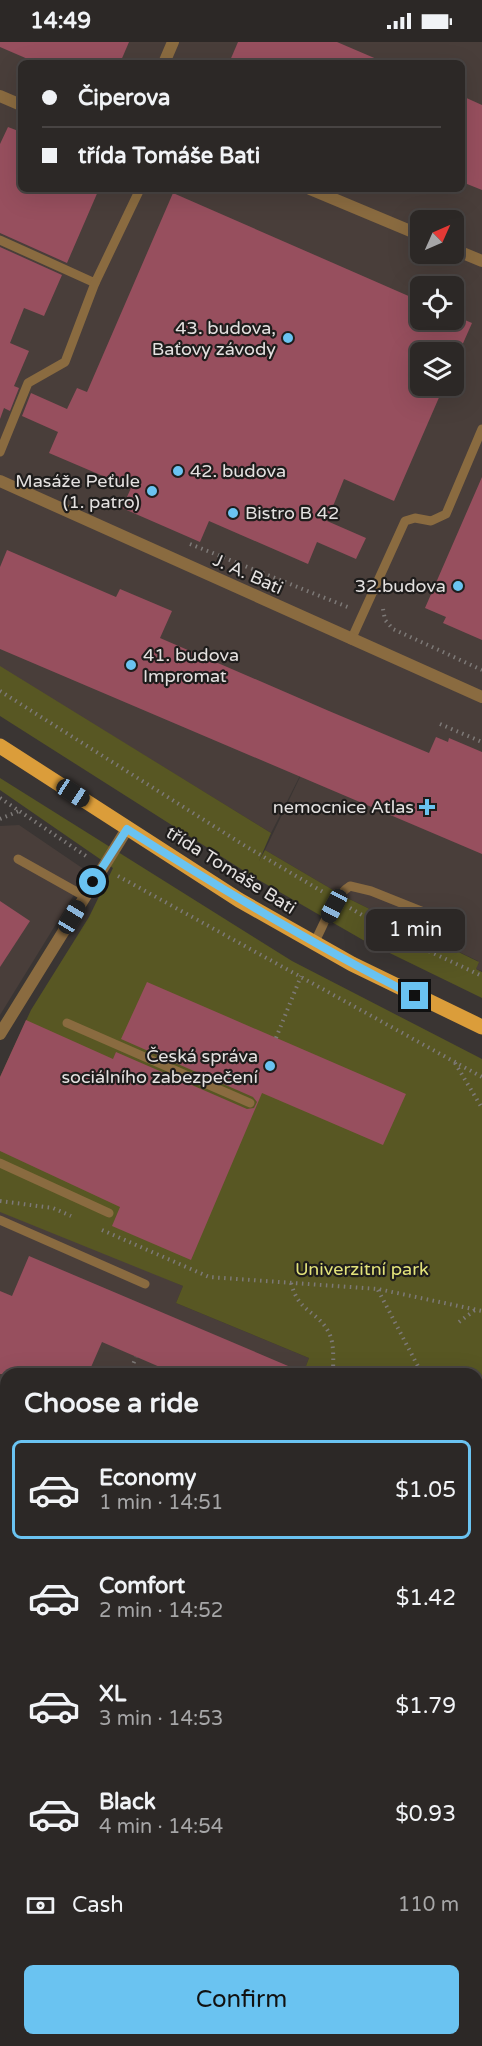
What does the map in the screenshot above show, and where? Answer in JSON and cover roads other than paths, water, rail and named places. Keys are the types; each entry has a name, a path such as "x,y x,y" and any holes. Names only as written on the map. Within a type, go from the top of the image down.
{"main road":[{"name":"třída Tomáše Bati","path":"0,746 239,900 314,943 482,1027"}],"street":[{"path":"165,60 173,42"},
{"path":"0,96 18,104"},
{"path":"317,192 410,231"},
{"path":"464,254 482,261"},
{"name":"J. A. Bati","path":"0,481 482,697"},
{"path":"0,1034 127,829"}],"lane":[{"path":"0,452 28,383 65,362 95,284 139,192"},
{"path":"0,240 95,284"},
{"path":"351,640 405,521 415,518 431,521 446,514 482,429"},
{"path":"18,859 84,896"},
{"path":"314,943 344,890 357,886 436,917"},
{"path":"67,1023 250,1103"},
{"path":"0,1163 109,1213"},
{"path":"0,1220 145,1284"}],"place":[{"name":"43. budova, Baťovy závody","path":"288,338"},
{"name":"42. budova","path":"178,471"},
{"name":"Masáže Peťule (1. patro)","path":"152,491"},
{"name":"Bistro B 42","path":"233,513"},
{"name":"32.budova","path":"458,586"},
{"name":"41. budova Impromat","path":"131,665"},
{"name":"nemocnice Atlas","path":"427,807"},
{"name":"Česká správa sociálního zabezpečení","path":"270,1066"}],"park label":[{"name":"Univerzitní park","path":"362,1269"}]}
